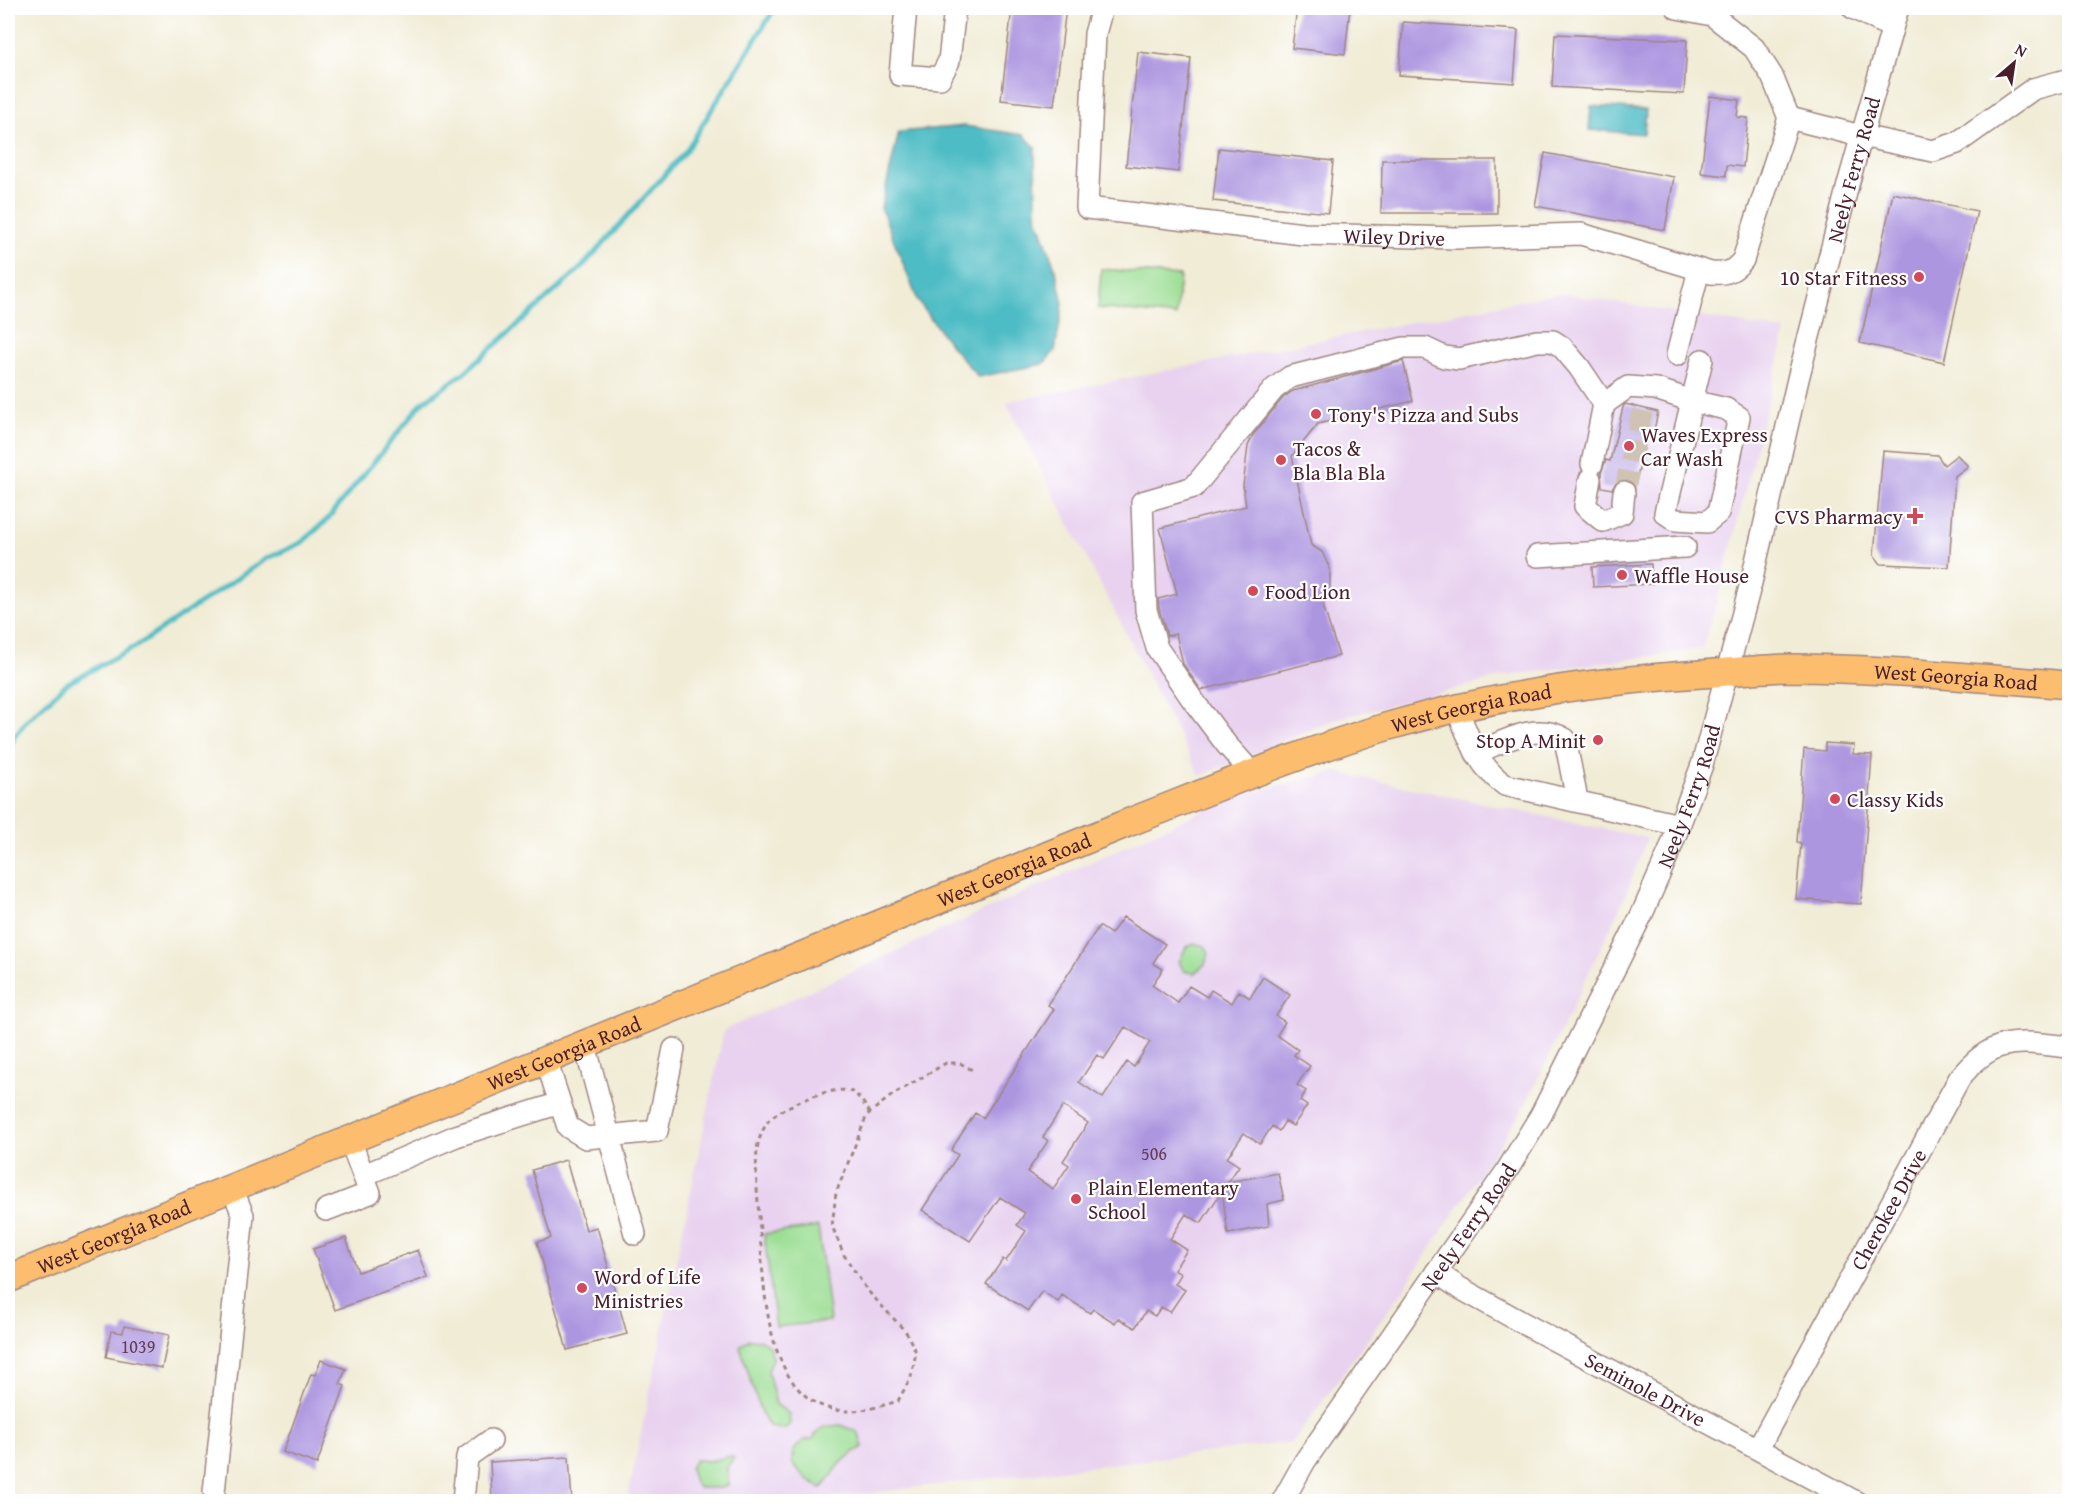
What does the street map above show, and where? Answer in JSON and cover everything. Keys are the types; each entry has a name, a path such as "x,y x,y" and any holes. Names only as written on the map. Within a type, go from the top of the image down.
{"main road":[{"name":"West Georgia Road","path":"8,1279 1253,774 1391,726 1516,697 1628,679 1787,668 1886,671 2070,685"}],"street":[{"path":"906,8 900,75 940,78 949,61 956,8"},
{"name":"Wiley Drive","path":"1102,8 1095,34 1087,208 1303,234 1456,238 1581,234 1699,270 1724,274 1734,271 1743,260 1789,118"},
{"path":"1677,8 1712,15 1755,48 1772,76 1789,118 1933,151 1957,143 2033,89 2070,79"},
{"path":"1853,8 1894,17"},
{"name":"Neely Ferry Road","path":"1282,1502 1305,1461 1506,1172 1541,1115 1642,914 1680,825 1702,765 1751,583 1798,379 1894,17"},
{"path":"1677,355 1699,270"},
{"path":"1253,774 1191,699 1158,648 1146,610 1142,502 1194,487 1274,389 1290,378 1404,348 1425,348 1444,357 1459,359 1537,341 1553,341 1562,347 1579,367 1604,404"},
{"path":"1624,492 1622,513 1603,521 1584,506 1604,404 1628,387 1645,398 1656,389 1692,401 1726,408 1739,417 1718,513 1707,522 1675,520 1665,513 1692,401 1702,360"},
{"path":"1537,556 1684,547"},
{"path":"1457,709 1476,753 1495,778 1505,785 1680,825"},
{"path":"1476,753 1531,731 1555,733 1565,739 1577,800"},
{"name":"Cherokee Drive","path":"1758,1448 1965,1071 1977,1058 1999,1046 2024,1042 2070,1047"},
{"path":"585,1045 635,1234"},
{"path":"546,1060 568,1126 586,1138 657,1131 674,1049"},
{"path":"364,1175 456,1136 560,1103"},
{"path":"326,1210 370,1193 350,1140"},
{"path":"214,1492 243,1215 232,1188"},
{"name":"Seminole Drive","path":"1436,1272 1458,1287 1532,1328 1856,1502"},
{"path":"463,1502 466,1457 490,1440"}],"path":[{"path":"870,1113 855,1094 846,1090 818,1095 787,1106 780,1111 768,1122 758,1142 757,1174 764,1296 775,1347 794,1386 817,1404 844,1411 875,1408 898,1401 910,1377 916,1352 906,1332 867,1290 850,1264 832,1226 836,1194 856,1139 867,1115 870,1113 891,1096 946,1062 960,1063 974,1071"}],"shaded area":[{"path":"1559,293 1786,331 1719,594 1702,649 1506,676 1336,719 1200,776 1006,402"},
{"name":"Plain Elementary School","path":"1336,772 1647,838 1623,901 1525,1106 1401,1293 1293,1442 803,1501 627,1502 724,1030 1235,796"}],"green space":[{"path":"1101,269 1180,276 1176,316 1098,308"},
{"path":"1195,944 1205,946 1209,953 1205,964 1194,973 1184,971 1179,962 1186,947"},
{"path":"818,1227 830,1321 776,1327 764,1234"},
{"path":"749,1339 761,1340 770,1347 772,1359 768,1372 776,1404 789,1414 790,1424 784,1429 770,1427 761,1413 740,1346"},
{"path":"840,1425 858,1432 863,1447 842,1462 821,1488 806,1479 792,1462 793,1451 804,1440 813,1439 821,1429"},
{"path":"731,1456 734,1458 727,1467 728,1485 721,1488 699,1488 694,1482 690,1468 695,1460 710,1461"}],"water":[{"path":"1591,106 1646,110 1644,134 1589,130"},
{"path":"964,126 1024,135 1035,147 1036,214 1056,271 1063,304 1055,351 1043,364 978,377 948,342 918,301 881,208 899,132"}],"building":[{"path":"1012,8 1066,8 1054,106 1001,100"},
{"path":"1297,8 1350,8 1345,54 1292,48"},
{"path":"1403,22 1518,30 1514,83 1399,75"},
{"path":"1555,34 1687,40 1684,94 1552,87"},
{"path":"1138,52 1191,58 1178,172 1126,166"},
{"path":"1710,96 1739,100 1737,117 1748,118 1743,167 1727,165 1726,176 1701,173"},
{"path":"1219,148 1333,161 1328,213 1213,201"},
{"path":"1545,153 1674,177 1665,230 1535,206"},
{"path":"1382,160 1497,160 1497,213 1381,213"},
{"name":"10 Star Fitness","path":"1893,193 1977,211 1944,362 1860,343"},
{"name":"Food Lion","path":"1403,361 1413,401 1318,424 1292,456 1311,545 1322,552 1330,569 1330,588 1323,605 1339,656 1201,690 1183,664 1176,634 1167,636 1159,608 1158,599 1177,594 1160,528 1246,506 1243,486 1248,446 1253,435 1283,398 1293,391"},
{"name":"Waves Express Car Wash","path":"1625,404 1658,412 1655,426 1651,432 1648,432 1635,486 1631,481 1625,479 1618,481 1612,489 1602,487 1601,473 1606,460 1610,461"},
{"name":"CVS Pharmacy","path":"1883,451 1937,455 1944,465 1957,455 1968,466 1955,476 1949,567 1881,564 1874,555"},
{"name":"Waffle House","path":"1651,564 1652,584 1593,587 1592,567"},
{"name":"Classy Kids","path":"1825,743 1854,745 1853,754 1872,755 1861,904 1796,899 1801,843 1797,842 1804,749 1825,751"},
{"path":"1123,917 1165,944 1153,963 1163,969 1152,985 1178,1003 1189,986 1207,997 1211,990 1232,1003 1239,991 1250,998 1263,977 1290,995 1276,1016 1285,1022 1277,1035 1298,1050 1294,1055 1310,1066 1297,1085 1306,1091 1300,1101 1307,1106 1293,1126 1285,1121 1279,1131 1272,1126 1260,1144 1244,1133 1227,1158 1239,1166 1228,1182 1278,1173 1284,1200 1267,1204 1269,1226 1228,1234 1222,1191 1201,1223 1186,1214 1170,1239 1187,1250 1174,1270 1181,1274 1175,1284 1185,1290 1170,1312 1161,1307 1155,1316 1146,1311 1135,1328 1118,1318 1115,1323 1093,1309 1090,1313 1062,1295 1058,1302 1042,1291 1028,1311 986,1284 1003,1259 1006,1261 1026,1231 1017,1225 1025,1213 1000,1197 970,1241 922,1210 958,1155 951,1150 975,1113 983,1118 1054,1009 1048,1005 1099,926 1111,934","holes":["1125,1027 1150,1042 1134,1067 1127,1062 1103,1098 1079,1082 1097,1055 1104,1059","1063,1106 1088,1123 1063,1161 1069,1165 1053,1189 1027,1172 1048,1141 1043,1137"]},
{"name":"Word of Life Ministries","path":"566,1160 586,1230 597,1227 627,1334 567,1350 537,1242 551,1238 532,1170"},
{"path":"346,1238 358,1272 418,1250 428,1277 335,1310 313,1249"},
{"path":"124,1326 169,1335 162,1368 106,1357 111,1331 123,1333"},
{"path":"321,1360 346,1369 340,1384 345,1386 317,1464 283,1452 311,1374 315,1375"},
{"path":"569,1457 572,1502 492,1502 490,1462"}],"waterway":[{"path":"8,752 14,737 27,720 66,684 135,647 266,559 301,543 326,521 422,403 464,373 582,267 686,151 775,8"}],"tunnel":[{"path":"1624,492 1643,408"}],"place":[{"name":"10 Star Fitness","path":"1919,277"},
{"name":"Tony's Pizza and Subs","path":"1316,414"},
{"name":"Waves Express Car Wash","path":"1629,446"},
{"name":"Tacos & Bla Bla Bla","path":"1281,460"},
{"name":"CVS Pharmacy","path":"1915,516"},
{"name":"Waffle House","path":"1622,575"},
{"name":"Food Lion","path":"1253,591"},
{"name":"Stop A Minit","path":"1598,740"},
{"name":"Classy Kids","path":"1835,799"},
{"name":"Plain Elementary School","path":"1076,1199"},
{"name":"Word of Life Ministries","path":"582,1288"}]}
